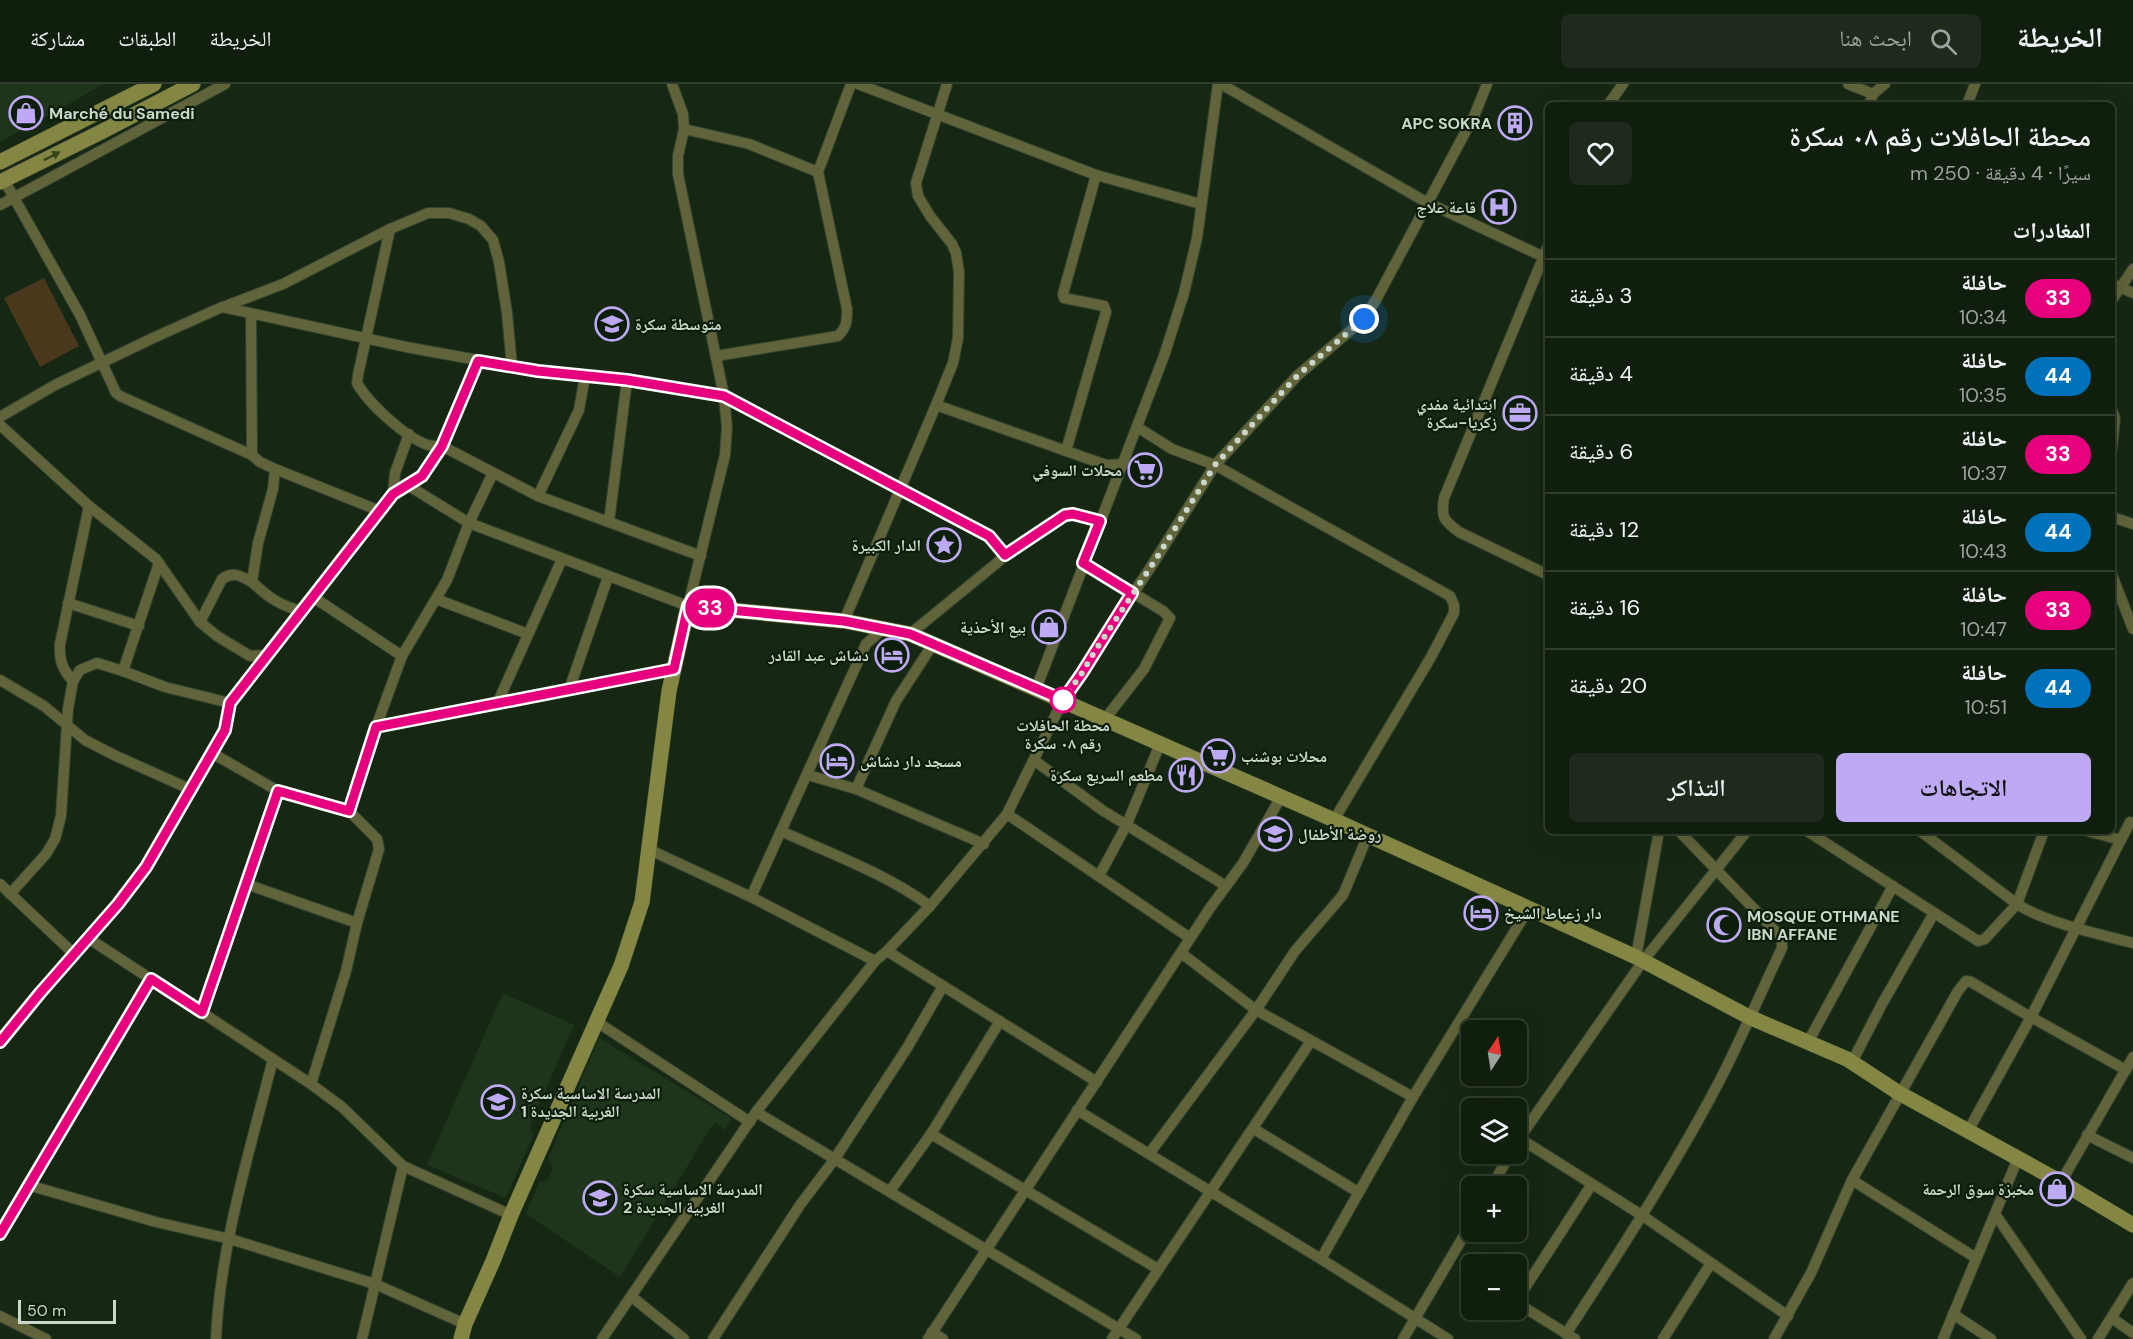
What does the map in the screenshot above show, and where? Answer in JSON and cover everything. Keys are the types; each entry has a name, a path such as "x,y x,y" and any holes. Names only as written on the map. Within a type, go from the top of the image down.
{"street":[{"path":"0,162 154,84"},
{"path":"225,84 190,89 2,181 14,197 80,315 116,393 252,455 260,462 275,469 380,512"},
{"path":"461,1339 465,1324 511,1215 621,966 642,902 662,738 674,669 725,455 727,426 724,396 678,174 678,156 684,129 683,114 672,84"},
{"path":"716,356 838,336 847,324 846,309 818,172 851,84"},
{"path":"858,84 1096,175 1201,204"},
{"path":"844,621 936,405 952,363 958,338 958,262 952,244 918,196 916,183 947,84"},
{"path":"1036,689 1164,356 1184,293 1197,238 1220,84 1426,202 1545,251"},
{"path":"602,1339 756,1112 875,961 930,906 1007,814 1063,700 1215,465 1298,375 1364,319 1475,114 1487,84"},
{"path":"1848,84 1873,94"},
{"path":"1870,102 1873,94 1885,84"},
{"path":"1972,102 1975,84"},
{"path":"1610,102 1618,85"},
{"path":"0,205 108,147 190,89"},
{"path":"92,115 108,147"},
{"path":"684,129 749,144 818,172"},
{"path":"1066,451 1106,312 1104,306 1071,300 1063,294 1096,175"},
{"path":"0,417 55,385 102,362 222,308 283,284 390,229 428,213 438,212 469,219 481,225 493,240 500,262 512,367"},
{"path":"390,229 365,337 357,383 371,401 409,434 429,445 442,446 538,496 701,556"},
{"path":"1545,253 1444,498 1442,513 1447,523 1459,532 1545,574"},
{"path":"2133,269 2116,286 2133,294"},
{"path":"222,308 512,367 627,380 724,396 989,536 1005,555"},
{"path":"251,315 252,455"},
{"path":"0,1042 118,904 146,867 225,730 230,703 393,494 422,476 442,446 478,361"},
{"path":"538,496 579,410 585,376"},
{"path":"609,522 627,380"},
{"path":"936,405 1106,465 1123,464"},
{"path":"0,425 89,506 159,563 200,622 217,636 250,656 266,655"},
{"path":"1137,427 1172,449 1215,465 1450,596 1453,600 1454,613 1431,657 1334,820"},
{"path":"393,494 395,473 409,434"},
{"path":"252,582 258,543 273,489 275,469"},
{"path":"349,811 402,656 447,580 469,523 493,473"},
{"path":"409,486 469,523 688,606 844,621 910,634 1368,835 1639,959 1749,1017 1852,1062 1899,1093 2061,1182 2133,1225"},
{"path":"73,681 64,671 59,658 62,627 89,506"},
{"path":"910,634 1005,555 1065,515 1073,514 1100,521"},
{"path":"2115,518 2133,524"},
{"path":"497,704 562,559"},
{"path":"123,671 159,563"},
{"path":"1083,563 1163,611 1170,618 1144,669 1105,719"},
{"path":"200,622 222,579 228,574 234,574 252,582 263,594 284,607 302,611"},
{"path":"570,687 608,577"},
{"path":"2115,583 2133,629"},
{"path":"2115,594 2117,588"},
{"path":"313,597 402,656"},
{"path":"436,598 528,634"},
{"path":"68,603 139,626"},
{"path":"751,897 808,776 866,644 884,628"},
{"path":"856,789 896,701 933,644"},
{"path":"10,894 46,854 55,839 61,816 68,709 73,681 80,670 97,663 165,687 230,703"},
{"path":"376,727 497,704 570,687 674,669"},
{"path":"0,680 44,706 85,740 192,790"},
{"path":"1099,876 1127,824 1160,744"},
{"path":"212,753 278,791 349,811 376,839 379,849 357,923 346,971 311,1084"},
{"path":"1035,761 1102,810 1226,886"},
{"path":"808,776 856,789 984,844"},
{"path":"202,1012 278,791"},
{"path":"943,1339 930,1335 1181,953 1243,863 1281,797"},
{"path":"1007,814 1191,938"},
{"path":"1968,1131 2031,1017 2132,820"},
{"path":"781,831 887,879 912,892 930,906"},
{"path":"1639,959 1659,834"},
{"path":"1592,1184 1519,1297 1522,1306 1570,1336 1643,1216 1721,1078 1782,948 1782,938 1682,834"},
{"path":"1527,1127 1639,959 1717,871 1745,834"},
{"path":"1812,834 1934,913 1982,941 2017,904 2043,834"},
{"path":"1924,834 2024,908 2076,927 2133,943"},
{"path":"2098,834 2121,840"},
{"path":"1149,1154 1256,1010 1295,951 1343,895 1368,835"},
{"path":"648,849 751,897 875,961"},
{"path":"0,884 74,954"},
{"path":"246,884 357,923"},
{"path":"1808,1042 1893,886"},
{"path":"1321,1259 1413,1097 1528,908"},
{"path":"1852,1062 1934,913"},
{"path":"88,938 311,1084 342,1107 403,1166 511,1215"},
{"path":"887,951 1097,1082"},
{"path":"1181,953 1256,1010 1413,1097"},
{"path":"0,1234 151,979"},
{"path":"1774,1339 1811,1274 1852,1180 1899,1093 1966,981 2126,1070"},
{"path":"713,1339 800,1204 834,1160 907,1048 943,986"},
{"path":"890,1191 931,1134 1000,1021"},
{"path":"597,1022 750,1122"},
{"path":"1112,1339 1311,1041"},
{"path":"2061,1182 2133,1057"},
{"path":"216,1339 217,1314 230,1239 273,1059"},
{"path":"1077,1110 1448,1339"},
{"path":"756,1112 1136,1339"},
{"path":"1254,1129 1358,1192"},
{"path":"931,1134 1158,1269"},
{"path":"2088,1135 2133,1158"},
{"path":"1527,1145 1643,1216 1788,1316"},
{"path":"1943,1339 2018,1158"},
{"path":"362,1339 403,1166"},
{"path":"1852,1180 1976,1258"},
{"path":"28,1185 156,1222 230,1239 375,1284 465,1324"},
{"path":"1995,1214 2081,1339"},
{"path":"1403,1339 1461,1241"},
{"path":"1663,1339 1711,1263"},
{"path":"2098,1339 2133,1283"},
{"path":"632,1297 684,1339"},
{"path":"1953,1314 1991,1339"},
{"path":"0,1316 46,1339"},
{"path":"2112,1318 2133,1333"}],"shaded area":[{"name":"Marché du Samedi","path":"0,84 104,84 0,142"},
{"path":"44,278 79,346 40,367 4,298"},
{"name":"المدرسة الاساسية سكرة الغربية الجديدة 1","path":"503,993 574,1025 530,1126 533,1136 506,1198 427,1165"},
{"path":"599,1038 731,1118 725,1130 716,1123 710,1129 620,1277 526,1214 539,1182 548,1180 553,1167 548,1159"}],"bus line":[{"name":"33","path":"0,1042 118,904 146,867 225,730 230,703 254,670 393,494 422,476 442,446 478,361 538,371 627,380 724,396 989,536 999,545 1005,555 1065,515 1073,514 1100,521 1083,563 1132,593 1063,700 910,634 844,621 688,606 674,669 570,687 497,704 376,727 349,811 278,791 202,1012 151,979 0,1234"}],"place":[{"name":"Marché du Samedi","path":"26,113"},
{"name":"APC SOKRA","path":"1515,123"},
{"name":"قاعة علاج","path":"1499,207"},
{"name":"متوسطة سكرة","path":"612,324"},
{"name":"ابتدائية مفدي زكريا-سكرة","path":"1520,413"},
{"name":"محلات السوفي","path":"1145,470"},
{"name":"الدار الكبيرة","path":"944,545"},
{"name":"بيع الأحذية","path":"1049,627"},
{"name":"دشاش عبد القادر","path":"892,655"},
{"name":"محطة الحافلات رقم ٠٨ سكرة","path":"1063,700"},
{"name":"محلات بوشنب","path":"1218,756"},
{"name":"مسجد دار دشاش","path":"837,761"},
{"name":"مطعم السريع سكرة","path":"1186,775"},
{"name":"روضة الأطفال","path":"1275,834"},
{"name":"دار زعباط الشيخ","path":"1481,913"},
{"name":"MOSQUE OTHMANE IBN AFFANE","path":"1724,925"},
{"name":"المدرسة الاساسية سكرة الغربية الجديدة 1","path":"498,1102"},
{"name":"مخبزة سوق الرحمة","path":"2057,1189"},
{"name":"المدرسة الاساسية سكرة الغربية الجديدة 2","path":"600,1198"}],"route":[{"path":"1063,700 1215,465 1310,363 1346,336 1364,319"}]}
